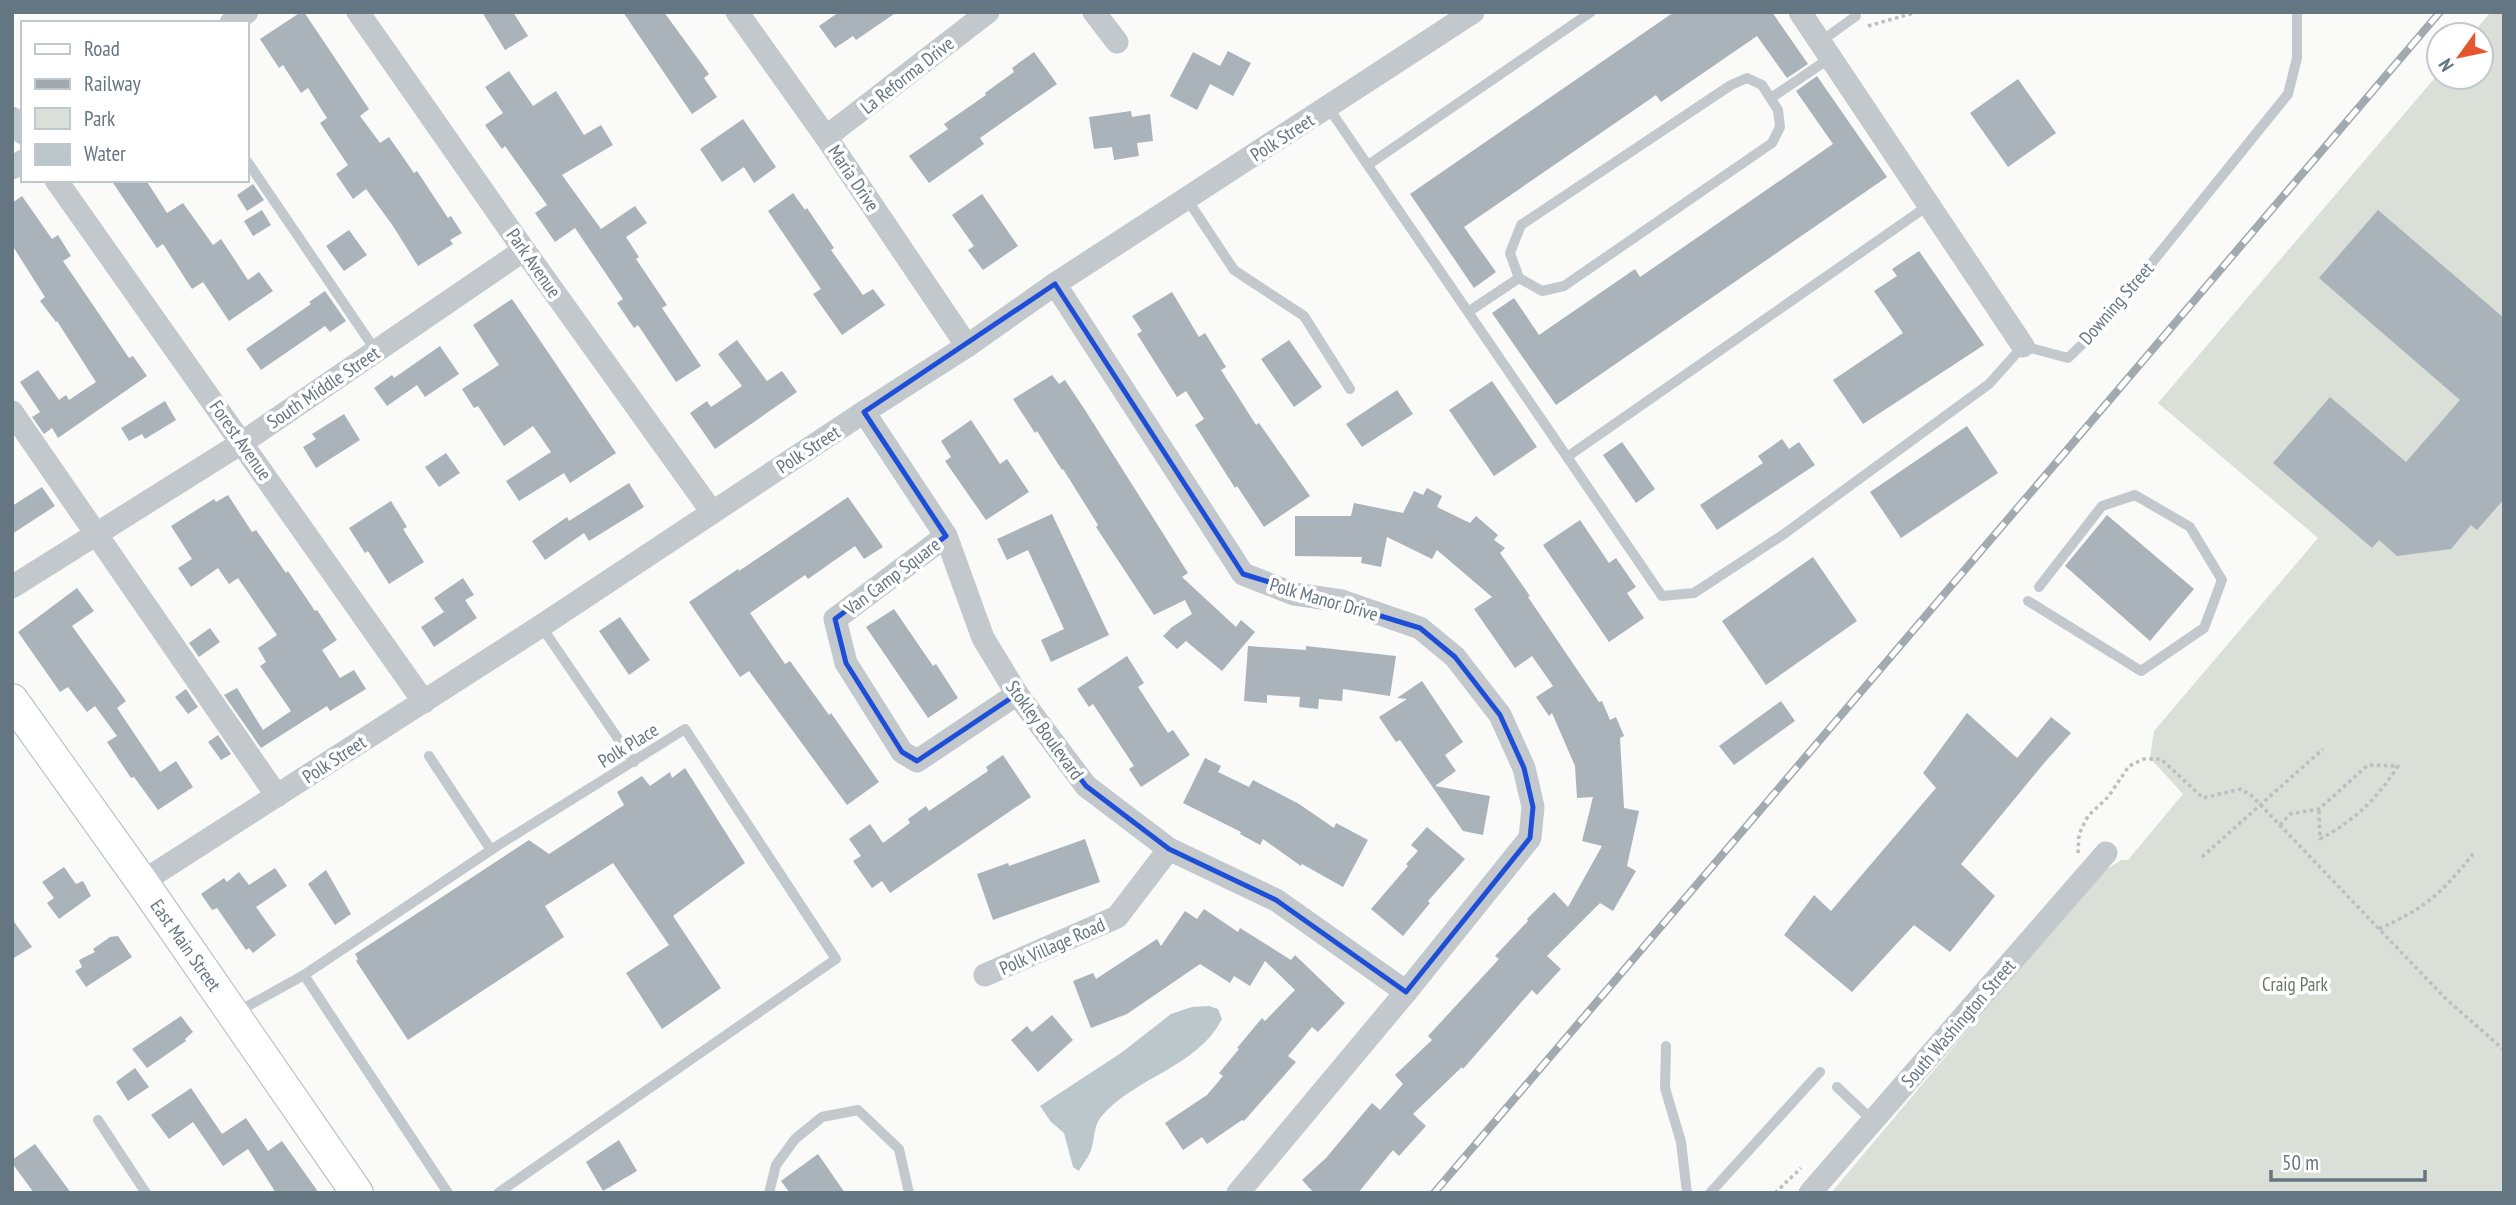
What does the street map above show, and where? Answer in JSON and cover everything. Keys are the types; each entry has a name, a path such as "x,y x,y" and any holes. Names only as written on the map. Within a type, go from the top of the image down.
{"main road":[{"name":"East Main Street","path":"12,700 142,882 357,1193"}],"street":[{"name":"Park Avenue","path":"358,12 712,512"},
{"name":"Maria Drive","path":"737,12 826,137 967,346"},
{"name":"La Reforma Drive","path":"826,137 988,12"},
{"path":"1094,12 1116,42"},
{"name":"Polk Street","path":"142,882 541,626 967,346 1055,284 1473,12"},
{"path":"1800,12 2023,346"},
{"name":"Forest Avenue","path":"57,182 424,702"},
{"name":"South Middle Street","path":"12,587 243,442 524,250"},
{"name":"Polk Manor Drive","path":"1055,284 1243,574 1294,594 1342,601 1420,628 1455,657 1500,715 1524,768 1533,807 1530,838 1238,1193"},
{"path":"12,412 277,796"},
{"name":"Stokley Boulevard","path":"864,412 946,536 983,638 1017,694 1086,786 1169,849 1276,900 1406,992"},
{"name":"Van Camp Square","path":"946,536 835,619 846,663 902,752 916,761 1017,694"},
{"name":"Polk Village Road","path":"985,975 1117,917 1169,849"},
{"name":"South Washington Street","path":"1810,1193 2106,853"}],"lane":[{"path":"1368,165 1591,12"},
{"name":"Downing Street","path":"2023,346 2067,358 2100,327 2288,94 2297,58 2297,12"},
{"path":"1771,98 1825,50 1856,16"},
{"path":"1747,78 1762,85 1778,110 1780,127 1772,143 1564,286 1542,291 1519,278 1510,253 1521,225 1731,85 1747,78"},
{"path":"1328,107 1662,596 1694,593 1784,534 1989,384 2023,346"},
{"path":"248,162 376,351"},
{"path":"1187,199 1234,270 1304,316 1350,389"},
{"path":"1567,457 1929,205"},
{"path":"1468,312 1519,278"},
{"path":"2028,601 2141,671 2204,628 2222,580 2190,527 2135,495 2102,506 2039,587"},
{"path":"541,626 634,762"},
{"name":"Polk Place","path":"233,1014 304,975 491,850 685,729 836,959 498,1193"},
{"path":"429,756 491,850"},
{"path":"304,975 449,1193"},
{"path":"1667,1046 1664,1088 1681,1142 1687,1193"},
{"path":"1710,1193 1820,1072"},
{"path":"1838,1087 1873,1121"},
{"path":"769,1193 776,1166 795,1139 822,1117 858,1110 899,1149 909,1193"},
{"path":"98,1120 146,1193"}],"path":[{"path":"1863,27 1916,12"},
{"path":"2202,857 2323,749"},
{"path":"2077,858 2080,834 2088,816 2108,797 2129,766 2144,758 2161,759 2203,798 2241,789 2252,796 2445,998 2504,1050"},
{"path":"2280,825 2290,814 2319,809 2368,765 2398,766 2381,792 2361,813 2320,839 2319,809"},
{"path":"2379,929 2434,899 2473,854"}],"highlighted area":[{"path":"1055,284 1243,574 1420,628 1455,657 1500,715 1524,768 1533,807 1530,838 1406,992 1276,900 1169,849 1086,786 1017,694 917,761 902,752 846,663 835,619 946,536 864,412"}],"green space":[{"name":"Craig Park","path":"2491,12 2504,12 2504,1193 1831,1193 2050,932 2106,870 2121,860 2128,860 2183,794 2150,758 2154,731 2318,538 2158,403 2425,89 2495,91 2495,21 2483,21"}],"water":[{"path":"1209,1006 1218,1009 1222,1019 1211,1036 1181,1061 1115,1103 1098,1121 1090,1153 1079,1171 1073,1167 1064,1133 1051,1122 1040,1106 1121,1053 1171,1014 1192,1007"}],"building":[{"path":"304,12 369,109 360,116 380,143 389,137 462,233 450,240 453,244 418,266 366,189 353,199 336,174 348,165 320,123 327,118 308,88 301,93 283,65 279,68 260,39"},
{"path":"482,12 513,12 528,36 505,50"},
{"path":"623,12 664,12 709,74 704,78 717,97 692,114"},
{"path":"839,12 897,12 856,40 853,36 835,48 819,26"},
{"path":"1674,12 1772,12 1808,64 1787,78 1757,36 1661,102 1656,95 1464,227 1496,272 1474,288 1410,194"},
{"path":"1228,51 1251,63 1233,96 1210,84 1197,110 1170,96 1193,52 1220,66"},
{"path":"1034,52 1057,84 980,138 984,144 929,183 909,156 948,129 944,124 986,95 985,93 1014,72 1012,68"},
{"path":"509,71 533,106 556,91 584,135 601,125 613,145 562,175 601,229 635,206 647,223 626,237 639,257 636,259 667,305 662,308 701,366 676,382 638,325 634,328 617,303 623,299 575,228 555,242 535,213 547,205 505,146 502,149 485,125 503,113 485,87"},
{"path":"1817,76 1887,177 1556,405 1492,313 1514,298 1539,335 1635,269 1640,277 1833,144 1796,91"},
{"path":"2018,79 2056,133 2008,167 1970,113"},
{"path":"1131,111 1132,117 1150,114 1153,141 1137,143 1139,156 1114,160 1112,147 1094,149 1089,117"},
{"path":"743,119 776,167 754,183 744,167 722,182 700,149"},
{"path":"112,182 147,182 167,213 183,203 213,245 221,239 248,280 259,272 273,291 229,321 203,282 192,289 163,244 157,248"},
{"path":"253,184 264,200 247,211 237,195"},
{"path":"793,193 805,210 807,208 834,248 831,250 863,295 873,289 885,305 842,335 813,294 821,289 768,211"},
{"path":"982,194 1018,246 983,270 968,250 974,246 952,215"},
{"path":"22,196 52,239 58,235 71,256 63,261 129,358 133,356 147,376 58,438 52,428 44,434 32,417 40,412 20,382 38,370 59,400 66,395 69,400 96,382 57,321 40,301 45,297 12,245 12,203"},
{"path":"262,210 271,225 253,236 244,221"},
{"path":"2378,210 2504,318 2504,499 2477,530 2471,525 2451,549 2397,556 2379,540 2372,548 2273,463 2330,397 2406,462 2460,400 2319,278"},
{"path":"349,230 367,255 344,271 326,246"},
{"path":"1919,251 1984,345 1863,424 1833,380 1903,333 1874,291 1897,276 1892,269"},
{"path":"325,291 346,321 330,332 325,326 261,370 246,349 311,304 309,302"},
{"path":"1172,292 1199,337 1205,333 1226,367 1221,370 1256,425 1259,423 1310,496 1264,527 1237,486 1235,488 1195,425 1204,419 1186,391 1177,397 1137,334 1142,331 1132,316"},
{"path":"512,299 616,453 570,483 564,473 519,501 506,481 551,452 533,426 504,446 478,406 474,408 462,389 499,365 473,325"},
{"path":"737,340 767,381 782,371 797,392 715,449 690,413 707,401 711,407 742,386 718,354"},
{"path":"1289,340 1322,387 1294,407 1261,359"},
{"path":"440,346 459,374 425,397 417,385 387,406 374,388 392,375 394,378"},
{"path":"1052,375 1059,384 1065,380 1085,410 1188,573 1182,577 1236,627 1241,620 1255,632 1222,671 1186,641 1177,649 1163,636 1192,614 1185,600 1154,615 1096,527 1098,525 1063,469 1013,399"},
{"path":"1492,381 1537,447 1494,476 1449,410"},
{"path":"1397,390 1413,414 1362,447 1346,424"},
{"path":"165,401 176,420 145,439 142,434 129,441 121,428"},
{"path":"344,414 360,440 316,468 303,447 316,439 312,434"},
{"path":"971,420 1000,464 1007,459 1029,492 986,520 945,461 951,457 941,441"},
{"path":"1967,426 1998,473 1901,538 1870,492"},
{"path":"1782,439 1789,449 1799,442 1815,465 1717,530 1700,505 1763,463 1758,456"},
{"path":"1622,442 1655,489 1636,503 1603,455"},
{"path":"446,453 460,473 439,487 425,467"},
{"path":"629,483 644,507 589,541 584,533 545,560 532,541 567,517 569,521"},
{"path":"42,487 55,506 12,534 12,506"},
{"path":"1427,488 1442,496 1437,507 1470,523 1476,516 1498,535 1494,540 1505,548 1500,553 1530,596 1528,597 1599,702 1602,701 1610,720 1616,717 1624,736 1620,738 1624,808 1639,811 1627,866 1636,871 1613,911 1600,903 1547,956 1561,969 1537,995 1532,990 1463,1069 1462,1067 1413,1114 1426,1126 1399,1156 1393,1150 1358,1193 1314,1193 1302,1180 1326,1158 1372,1103 1380,1110 1403,1084 1395,1075 1432,1040 1428,1036 1499,959 1495,956 1527,919 1554,892 1568,907 1602,846 1582,841 1593,797 1577,798 1575,766 1552,713 1549,716 1536,697 1553,686 1532,656 1515,668 1474,609 1492,597 1437,550 1432,559 1387,537 1381,567 1361,563 1362,557 1295,556 1295,516 1351,516 1354,503 1403,513 1414,491 1423,495"},
{"path":"228,495 252,532 256,530 337,640 322,650 340,678 354,670 366,689 330,711 327,706 261,748 224,695 237,688 263,730 291,711 260,666 266,662 258,648 277,635 238,578 229,584 218,568 191,587 178,568 192,559 171,526 214,499 216,502"},
{"path":"848,497 883,547 864,559 855,546 808,579 805,575 750,613 785,664 790,661 829,715 831,713 879,782 847,805 749,671 740,677 689,602"},
{"path":"391,501 407,527 403,529 424,562 389,584 349,528"},
{"path":"1052,514 1109,635 1051,662 1041,640 1064,629 1028,550 1007,560 997,539"},
{"path":"2107,515 2194,589 2150,641 2065,566"},
{"path":"1580,520 1609,563 1616,558 1636,587 1627,593 1644,618 1609,642 1543,545"},
{"path":"1813,557 1857,621 1766,685 1722,621"},
{"path":"463,578 474,595 465,600 477,618 434,647 421,627 444,612 434,598"},
{"path":"77,588 94,611 72,626 126,701 117,708 160,772 176,761 193,787 158,810 134,777 131,778 107,742 117,736 95,706 87,712 68,687 60,692 18,632"},
{"path":"894,609 958,698 928,718 866,627"},
{"path":"620,617 650,660 629,675 599,631"},
{"path":"210,628 220,642 199,657 189,643"},
{"path":"1248,646 1306,650 1306,646 1396,656 1390,696 1343,689 1342,701 1319,699 1318,709 1299,707 1300,697 1267,695 1267,703 1244,701"},
{"path":"1127,656 1144,683 1138,687 1168,733 1173,730 1190,755 1141,787 1129,769 1134,766 1093,704 1089,707 1077,689"},
{"path":"1422,681 1463,742 1445,755 1456,771 1435,786 1490,796 1483,835 1463,831 1400,740 1396,742 1379,717 1407,699 1397,698"},
{"path":"186,689 198,707 188,714 175,697"},
{"path":"1781,701 1795,721 1734,765 1719,746"},
{"path":"1967,713 2017,758 2051,717 2071,733 1961,864 1995,896 1950,952 1914,925 1852,992 1784,935 1814,895 1831,911 1936,788 1923,773"},
{"path":"218,735 231,754 221,760 208,742"},
{"path":"1003,755 1031,797 890,893 882,881 872,888 853,861 861,856 849,839 870,824 883,843 910,823 908,819 926,806 929,811 988,771 986,767"},
{"path":"1205,758 1221,766 1218,772 1249,787 1253,780 1299,804 1334,828 1336,823 1368,840 1343,887 1302,864 1301,866 1263,839 1260,845 1240,834 1241,832 1183,803"},
{"path":"685,768 745,863 673,916 721,988 662,1029 626,973 669,945 613,863 545,906 564,937 408,1040 356,961 358,959 355,954 529,840 549,854 624,805 617,792 642,776 650,786 670,772 672,778"},
{"path":"1427,827 1465,859 1428,901 1430,903 1403,936 1371,909 1408,866 1406,864 1418,851 1411,845"},
{"path":"1085,839 1100,882 993,920 977,874 1008,863 1009,866"},
{"path":"64,867 76,884 83,881 91,896 59,919 47,903 54,898 42,882"},
{"path":"275,868 287,886 256,907 276,935 253,953 249,948 246,950 217,908 212,910 201,894 224,878 227,882 239,872 249,885"},
{"path":"326,870 351,914 335,925 308,884"},
{"path":"1204,909 1238,932 1240,928 1291,960 1295,955 1345,1003 1318,1032 1312,1027 1288,1056 1296,1062 1244,1121 1207,1144 1202,1137 1183,1150 1165,1123 1207,1095 1223,1076 1219,1073 1262,1018 1265,1021 1295,990 1265,961 1250,986 1234,976 1230,983 1200,964 1127,1014 1091,1028 1073,981 1093,973 1096,979 1157,939 1161,946 1185,911 1197,919"},
{"path":"12,919 32,947 12,959"},
{"path":"118,936 132,957 86,987 75,971 82,967 79,960 95,952 93,949 110,937"},
{"path":"1052,1015 1073,1040 1038,1072 1011,1040 1027,1026 1032,1032"},
{"path":"181,1016 193,1032 186,1041 147,1068 132,1049"},
{"path":"135,1068 149,1087 128,1101 116,1082"},
{"path":"191,1088 222,1134 246,1118 268,1151 282,1141 319,1193 276,1193 248,1149 223,1166 193,1122 169,1139 151,1115"},
{"path":"619,1140 637,1171 603,1191 586,1162"},
{"path":"35,1144 71,1193 34,1193 12,1160"},
{"path":"818,1154 845,1193 790,1193 781,1181"}],"railway":[{"path":"1434,1193 2440,12"}]}
